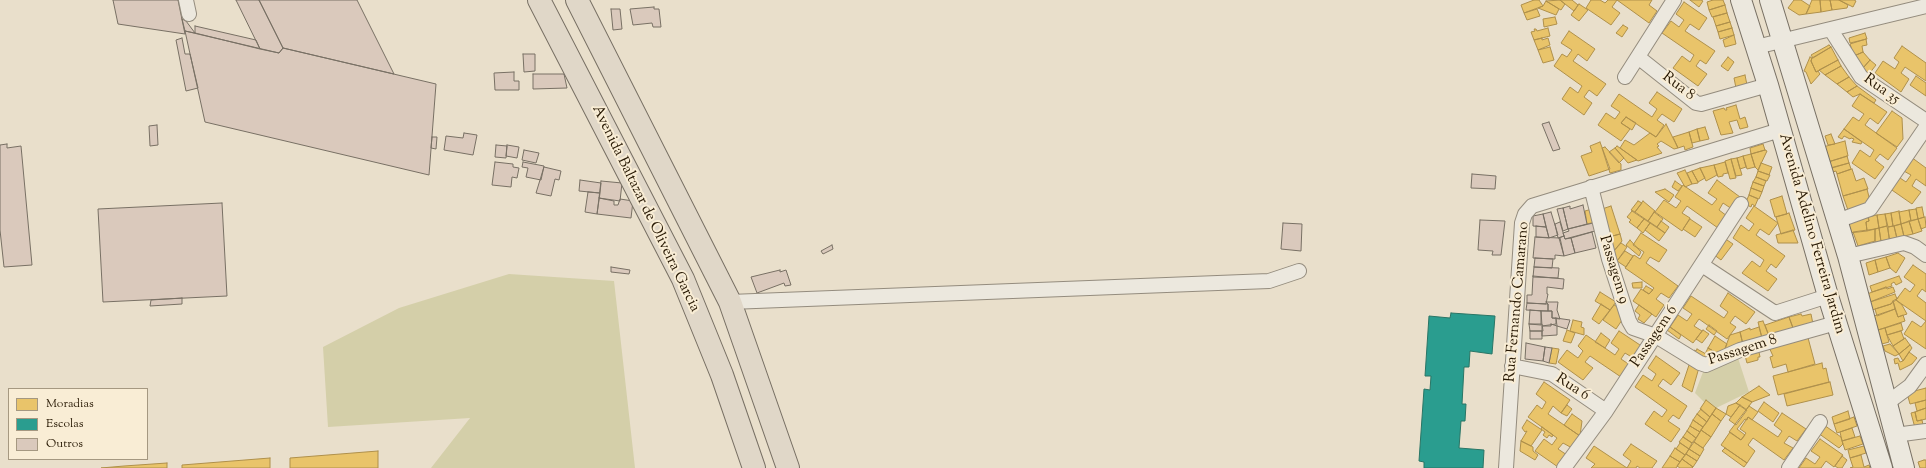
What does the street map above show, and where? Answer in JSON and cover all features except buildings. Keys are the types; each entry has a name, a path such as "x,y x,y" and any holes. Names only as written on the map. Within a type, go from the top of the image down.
{"main road":[{"name":"Avenida Baltazar de Oliveira Garcia","path":"539,0 683,278 722,375 754,468"},
{"path":"577,0 730,302 788,468"},
{"name":"Avenida Adelino Ferreira Jardim","path":"1741,0 1768,85 1836,323 1882,468"},
{"name":"Avenida Adelino Ferreira Jardim","path":"1770,0 1848,256 1904,468"},
{"path":"1836,323 1844,326 1851,325 1857,320 1862,308"},
{"path":"1847,358 1858,351 1874,350"}],"street":[{"path":"186,0 189,14"},
{"path":"1625,77 1674,0"},
{"path":"1756,47 1926,6"},
{"name":"Rua 35","path":"1831,30 1861,77 1926,121"},
{"name":"Rua 8","path":"1638,57 1696,103 1708,103 1768,85"},
{"path":"1837,221 1870,209 1926,127"},
{"name":"Rua Fernando Camarano","path":"1506,468 1522,223 1525,214 1532,206 1780,130"},
{"name":"Passagem 9","path":"1590,187 1609,259 1629,321 1633,328 1656,336"},
{"name":"Passagem 6","path":"1564,468 1606,411 1741,204"},
{"path":"1848,256 1904,243 1915,247 1926,256"},
{"path":"1702,265 1775,313 1828,296"},
{"path":"730,302 1269,281 1298,271"},
{"name":"Passagem 8","path":"1656,336 1700,363 1706,364 1740,350 1836,323"},
{"path":"1887,403 1910,386 1926,364"},
{"name":"Rua 6","path":"1512,366 1552,374 1606,411"},
{"path":"1789,468 1820,422"},
{"path":"1895,435 1926,431"}],"shaded area":[{"path":"509,274 614,281 635,468 431,468 470,418 328,427 323,347 399,308"},
{"path":"1738,358 1749,392 1712,410 1695,393 1703,372"}]}
